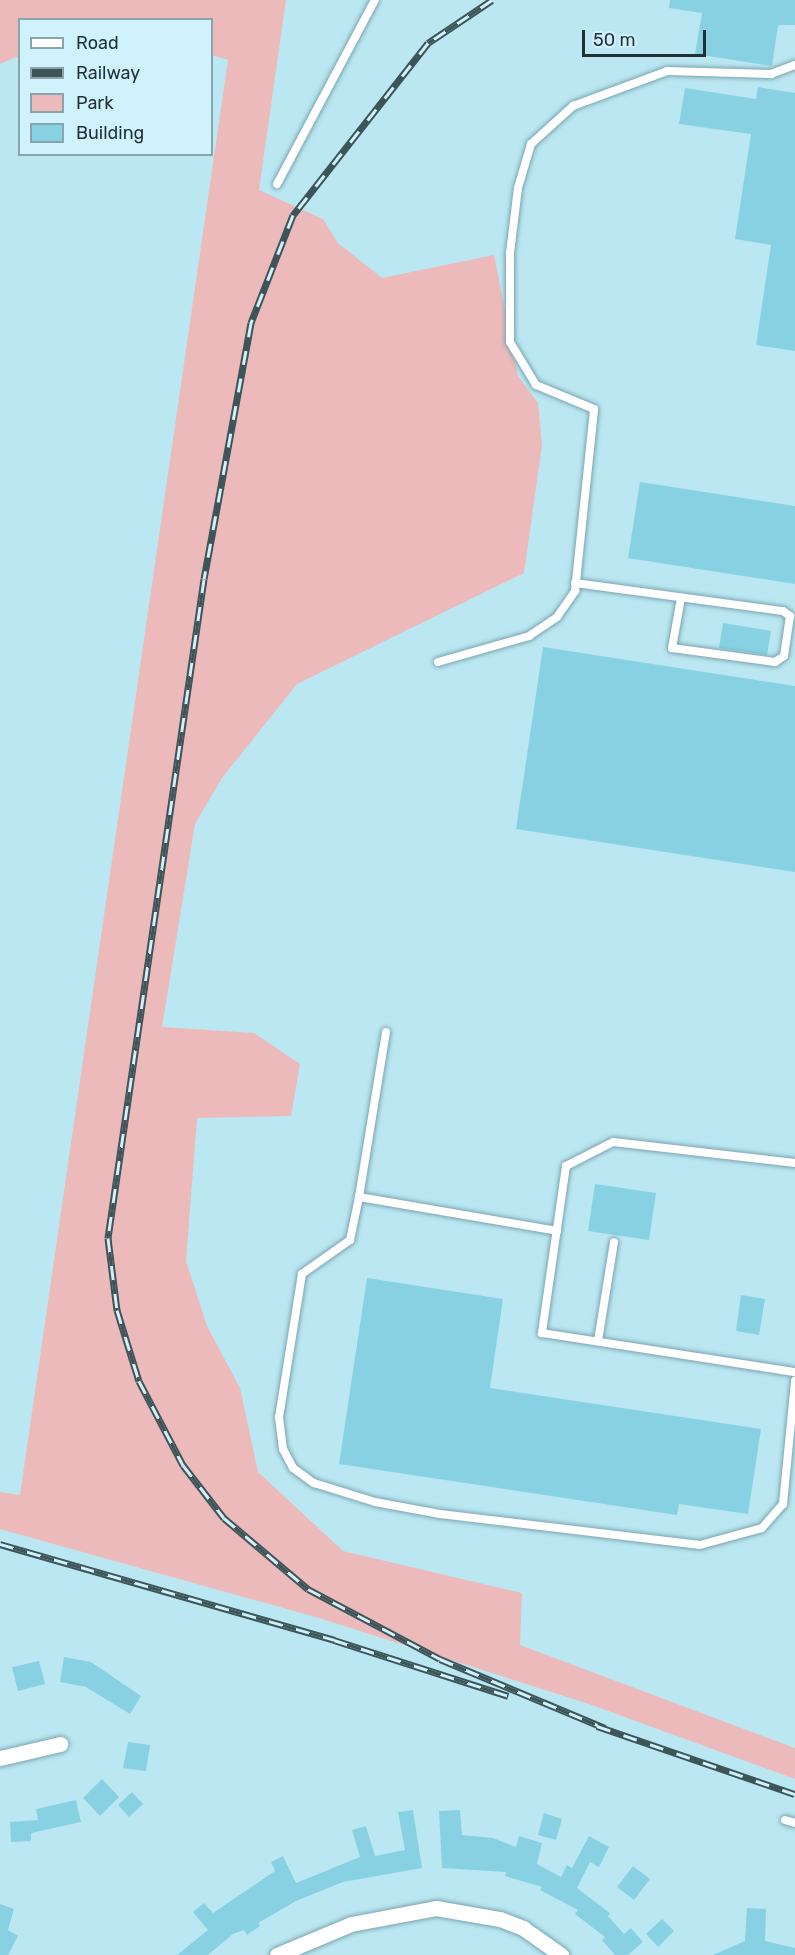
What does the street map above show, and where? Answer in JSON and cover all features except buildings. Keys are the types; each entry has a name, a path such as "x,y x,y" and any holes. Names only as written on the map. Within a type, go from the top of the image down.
{"street":[{"path":"0,1758 60,1744"},
{"path":"277,1955 351,1924 436,1908 500,1919 524,1928 561,1955"}],"lane":[{"path":"277,184 375,0"},
{"path":"438,663 530,636 557,617 575,584 594,409 536,385 510,342 510,253 518,188 531,144 573,106 667,71 771,74 795,65"},
{"path":"575,584 783,611 790,616 793,638 784,656 775,662 672,648 681,598"},
{"path":"386,1032 350,1240 302,1274 279,1417 283,1449 294,1468 314,1483 375,1502 440,1514 700,1545 762,1528 783,1504 795,1381"},
{"path":"795,1163 613,1142 566,1166 542,1333 795,1372"},
{"path":"359,1197 557,1231"},
{"path":"598,1341 614,1242"},
{"path":"785,1820 795,1823"}],"green space":[{"path":"0,0 286,0 259,190 323,219 338,243 382,278 494,255 518,376 538,403 542,445 524,573 297,684 222,778 195,824 162,1027 254,1033 300,1064 291,1116 197,1118 186,1261 207,1326 240,1388 258,1472 343,1551 522,1593 520,1645 795,1748 795,1779 589,1704 319,1618 0,1529 0,1492 20,1495 228,60 213,55 213,18 18,18 18,56 0,64"}],"railway":[{"path":"492,0 428,43 293,215 251,323 204,579 108,1238 117,1310 139,1381 183,1465 224,1518 308,1589 440,1659 605,1728"},
{"path":"0,1544 334,1640 508,1696"},
{"path":"597,1726 795,1794"}]}
